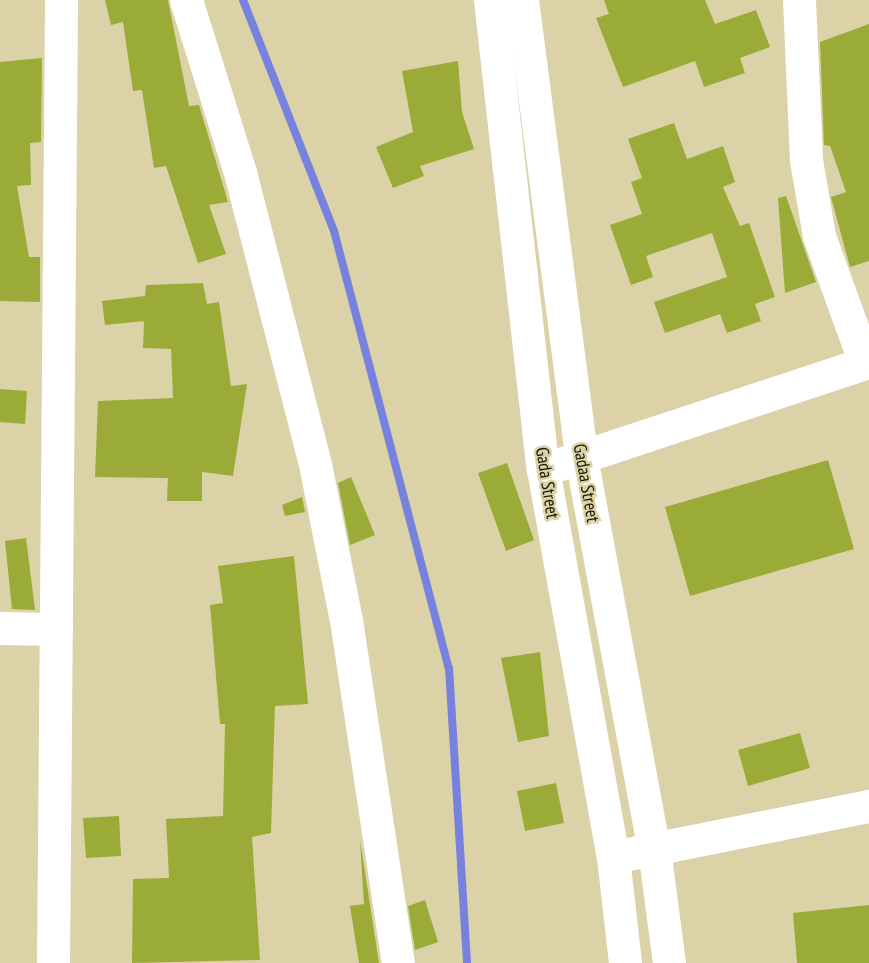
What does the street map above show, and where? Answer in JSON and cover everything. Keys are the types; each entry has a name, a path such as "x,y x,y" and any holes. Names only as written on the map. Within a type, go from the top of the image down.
{"street":[{"path":"53,963 61,0"},
{"path":"186,0 241,176 316,469 346,620 398,963"},
{"name":"Gada Street","path":"490,0 543,469 613,857 626,963"},
{"name":"Gadaa Street","path":"522,0 581,457 654,849 669,963"},
{"path":"543,469 867,363 819,236 806,160 799,0"},
{"path":"0,628 56,629"},
{"path":"613,857 869,806"}],"building":[{"path":"105,0 168,0 189,106 199,105 228,202 209,205 226,254 198,263 166,166 154,168 142,90 133,91 123,22 111,25"},
{"path":"604,0 705,0 715,24 756,10 770,47 740,58 745,73 704,87 695,61 623,87 596,18 609,14"},
{"path":"869,24 869,261 850,267 831,197 846,192 830,146 824,145 820,42"},
{"path":"42,58 41,142 30,143 31,185 17,186 29,257 40,257 40,302 0,301 0,62"},
{"path":"458,61 462,112 474,149 420,166 424,176 393,188 376,147 413,132 402,71"},
{"path":"674,123 687,159 723,146 735,182 723,187 740,226 749,223 775,297 755,304 761,321 727,333 720,314 665,333 654,302 727,277 712,233 646,256 653,277 631,285 610,225 642,214 631,182 642,178 628,139"},
{"path":"786,196 816,282 785,293 778,198"},
{"path":"203,283 207,304 219,302 231,386 247,384 233,476 202,472 202,501 167,501 168,478 95,477 98,401 173,398 171,349 143,348 144,321 105,325 102,301 145,296 146,285"},
{"path":"0,389 27,391 25,424 0,422"},
{"path":"828,460 854,549 690,596 665,507"},
{"path":"507,463 534,540 506,551 478,473"},
{"path":"351,477 375,535 350,545 338,483"},
{"path":"302,497 305,512 285,516 282,505"},
{"path":"26,538 35,610 12,609 5,541"},
{"path":"294,556 308,704 275,706 271,833 252,837 260,960 132,963 133,879 169,878 166,819 223,816 225,724 220,724 210,605 223,603 218,566"},
{"path":"540,652 549,736 518,742 501,658"},
{"path":"800,733 810,768 748,786 738,750"},
{"path":"556,783 564,823 525,831 517,791"},
{"path":"119,816 121,856 86,858 83,818"},
{"path":"360,840 379,963 359,963 350,906 364,904"},
{"path":"425,900 438,942 415,950 408,906"},
{"path":"869,905 869,963 797,963 793,913"}],"waterway":[{"path":"243,0 334,231 449,668 467,963"}]}
